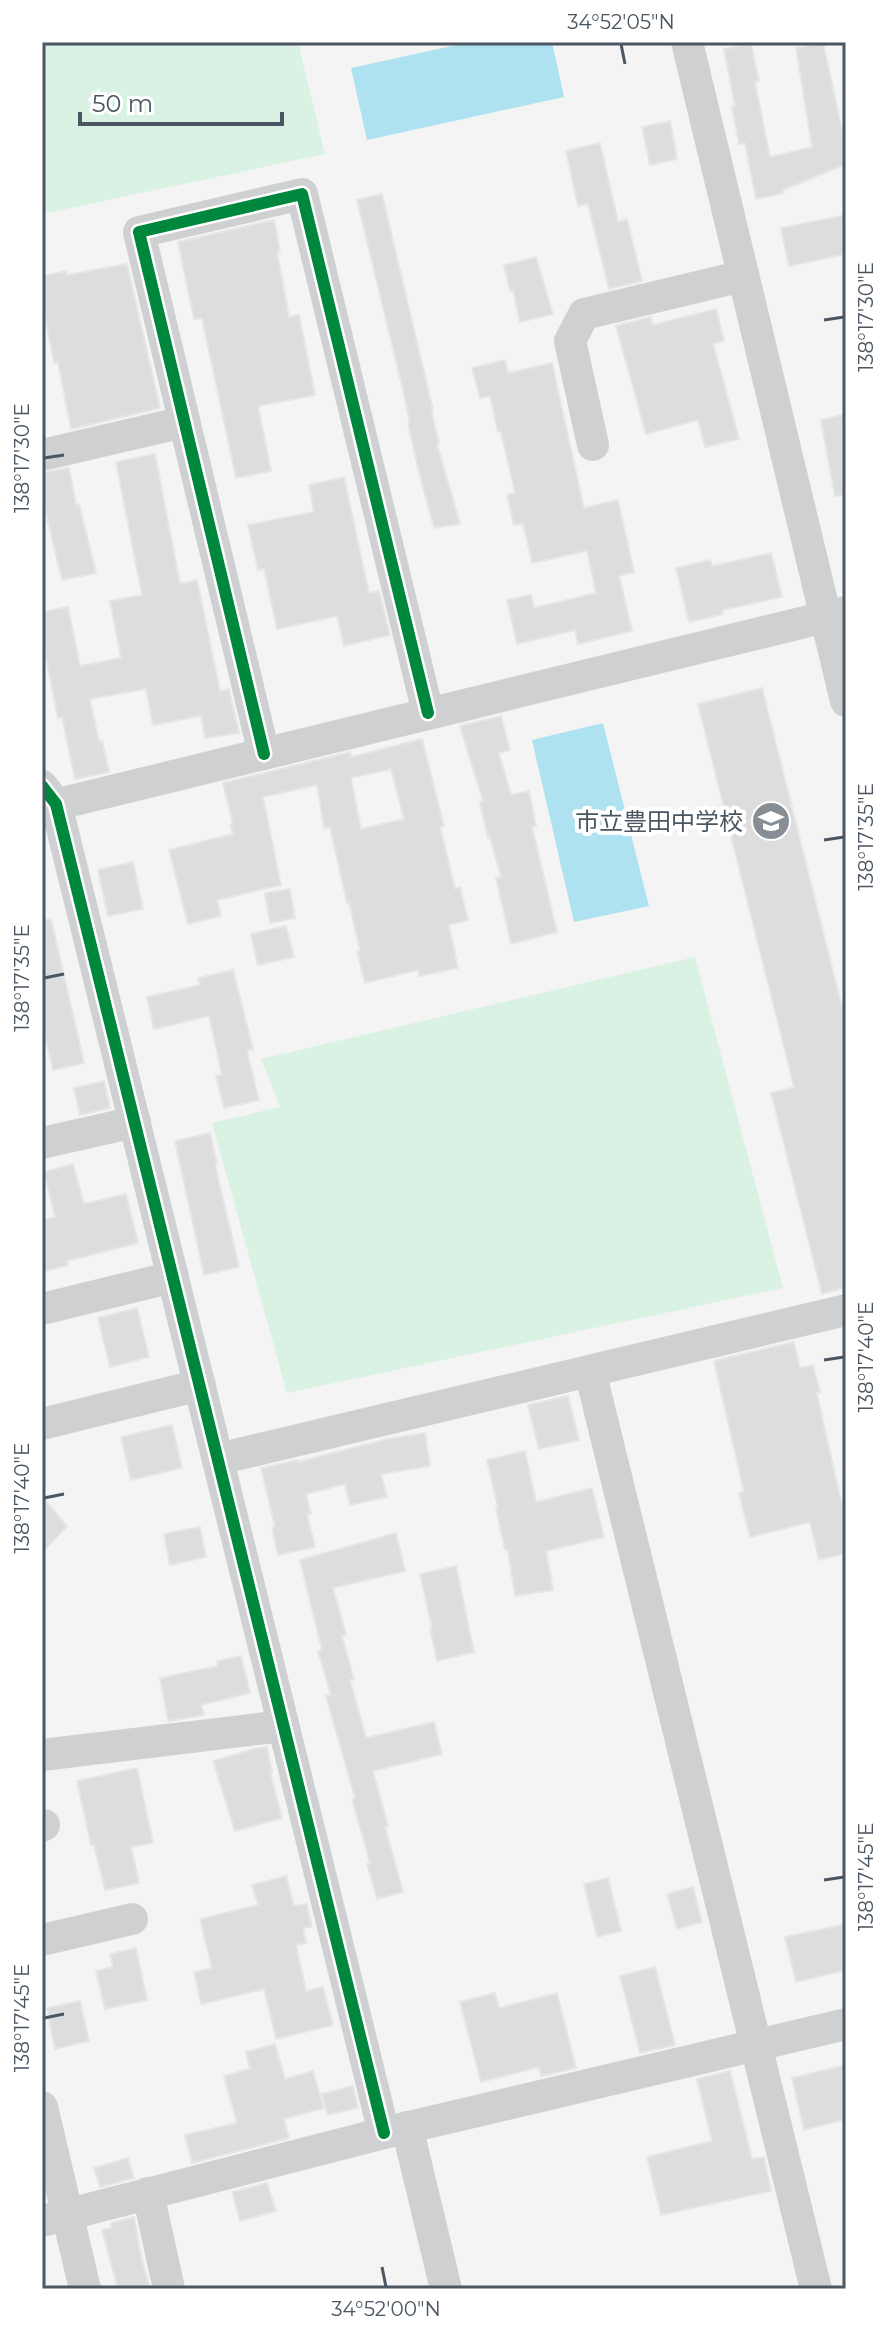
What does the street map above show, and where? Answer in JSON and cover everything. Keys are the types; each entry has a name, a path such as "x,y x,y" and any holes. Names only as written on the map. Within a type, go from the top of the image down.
{"street":[{"path":"687,42 743,276 836,614 846,701"},
{"path":"264,754 139,232 302,194 428,713"},
{"path":"593,445 570,341 584,314 743,276"},
{"path":"42,455 184,422"},
{"path":"446,2289 395,2130 283,1726 135,1122 47,799 264,754 836,614"},
{"path":"42,1143 135,1122"},
{"path":"42,1309 173,1277"},
{"path":"218,1459 846,1310"},
{"path":"590,1371 816,2289"},
{"path":"42,1424 200,1385"},
{"path":"42,1755 283,1726"},
{"path":"42,1940 132,1919"},
{"path":"55,2218 395,2130 846,2024"},
{"path":"42,2107 55,2218 85,2289"},
{"path":"148,2193 169,2289"}],"green space":[{"path":"42,42 298,42 325,154 42,214"},
{"path":"695,957 783,1288 287,1393 212,1123 280,1107 261,1059"}],"water":[{"path":"470,42 552,42 564,97 367,140 351,68"},
{"path":"603,723 649,906 574,922 532,740"}],"building":[{"path":"823,42 846,149 846,164 783,190 784,193 756,199 745,143 739,144 724,49 751,44 770,157 812,147 796,48"},
{"path":"670,121 677,159 650,165 642,127"},
{"path":"600,143 618,222 627,219 642,281 609,289 588,204 578,206 566,151"},
{"path":"382,194 433,410 437,444 460,524 434,528 421,480 403,390 357,200"},
{"path":"846,215 846,254 789,266 781,228"},
{"path":"274,220 289,317 299,315 315,395 258,406 271,471 236,478 202,318 194,319 178,242"},
{"path":"536,257 553,314 520,322 504,265"},
{"path":"127,264 160,408 71,429 42,302 42,276 67,271 67,275"},
{"path":"716,309 724,341 713,344 739,439 705,447 698,420 646,434 616,326 651,317 653,325"},
{"path":"505,360 508,373 552,363 584,508 618,500 634,572 619,576 632,631 578,644 575,630 517,644 507,600 531,595 534,608 596,593 587,551 532,563 523,523 514,525 507,495 515,493 501,432 498,432 490,396 480,398 472,368"},
{"path":"846,414 846,495 835,496 821,420"},
{"path":"155,454 180,584 197,580 220,691 229,689 239,733 205,738 201,716 153,725 146,689 90,699 109,772 75,779 62,717 58,718 42,638 42,612 68,607 80,666 121,658 110,601 142,595 116,462"},
{"path":"69,468 76,505 79,504 96,573 62,580 42,497 42,473"},
{"path":"344,477 369,593 379,591 390,635 344,646 337,616 277,629 264,569 258,570 248,525 314,512 309,485"},
{"path":"771,553 782,597 722,610 723,614 689,622 676,568 710,560 712,566"},
{"path":"762,688 846,1023 846,1287 822,1294 771,1093 794,1087 698,704"},
{"path":"501,716 510,750 499,753 511,795 529,791 536,826 532,827 557,932 511,944 496,878 501,877 488,838 480,802 483,801 460,726"},
{"path":"422,739 444,826 440,826 455,889 460,887 468,920 449,925 458,968 419,976 418,970 365,983 349,902 330,827 324,828 317,785 263,797 281,885 217,900 221,916 188,924 169,850 233,834 223,783 350,752 351,757","holes":["391,769 404,819 361,829 351,778"]},
{"path":"133,862 143,909 108,916 98,870"},
{"path":"290,889 295,918 270,923 265,893"},
{"path":"51,919 84,1063 53,1070 42,1024 42,920"},
{"path":"286,926 294,957 258,965 251,934"},
{"path":"233,970 253,1049 247,1051 259,1100 224,1108 216,1076 222,1075 209,1016 154,1029 147,997 200,985 198,978"},
{"path":"104,1081 110,1108 80,1115 74,1088"},
{"path":"210,1133 239,1267 204,1275 175,1141"},
{"path":"73,1164 84,1204 126,1194 138,1243 67,1261 68,1265 42,1272 42,1220 55,1217 44,1172"},
{"path":"137,1308 149,1357 110,1367 98,1318"},
{"path":"794,1342 800,1368 813,1365 846,1522 846,1553 819,1560 810,1522 750,1537 739,1493 744,1492 714,1361"},
{"path":"568,1396 579,1440 539,1449 528,1405"},
{"path":"172,1425 182,1468 131,1480 121,1437"},
{"path":"425,1433 430,1466 381,1474 387,1497 350,1505 345,1484 306,1494 315,1547 278,1555 272,1528 275,1527 261,1468"},
{"path":"525,1451 536,1502 592,1488 604,1537 546,1551 553,1590 515,1596 508,1550 505,1550 487,1460"},
{"path":"42,1497 67,1526 42,1553"},
{"path":"200,1527 206,1557 170,1565 164,1534"},
{"path":"396,1533 405,1571 333,1588 346,1635 342,1636 354,1679 350,1680 366,1738 434,1722 442,1754 373,1771 403,1892 377,1899 352,1799 355,1798 326,1696 331,1695 318,1651 322,1650 300,1560"},
{"path":"456,1566 474,1652 437,1661 420,1574"},
{"path":"241,1656 250,1693 201,1705 204,1715 168,1721 160,1678 218,1666 217,1661"},
{"path":"267,1747 282,1818 235,1831 213,1761"},
{"path":"137,1768 153,1843 131,1847 139,1883 105,1890 77,1781"},
{"path":"286,1876 294,1906 307,1904 312,1927 303,1928 306,1943 296,1945 306,1991 323,1987 333,2025 276,2039 264,1989 201,2004 194,1972 212,1968 200,1919 258,1905 252,1885"},
{"path":"608,1878 621,1931 597,1937 584,1884"},
{"path":"693,1887 702,1922 677,1929 667,1894"},
{"path":"846,1924 846,1970 796,1982 785,1937"},
{"path":"136,1948 147,2000 105,2009 96,1971 113,1967 110,1954"},
{"path":"655,1967 675,2045 640,2053 620,1976"},
{"path":"495,1993 499,2008 557,1993 576,2068 541,2076 539,2067 481,2082 460,2002"},
{"path":"80,2001 89,2041 55,2049 47,2008"},
{"path":"275,2044 285,2079 313,2071 324,2108 284,2119 289,2138 192,2163 185,2135 237,2123 224,2076 250,2069 246,2052"},
{"path":"846,2065 846,2119 804,2130 792,2078"},
{"path":"730,2071 752,2159 764,2157 771,2191 661,2215 647,2157 712,2141 697,2079"},
{"path":"353,2086 358,2108 328,2115 322,2094"},
{"path":"128,2158 134,2178 100,2187 94,2168"},
{"path":"267,2183 276,2211 240,2221 232,2192"},
{"path":"134,2217 150,2289 118,2289 102,2230 112,2228 111,2223"}],"cycle path":[{"path":"264,754 139,232 302,194 428,713"},
{"path":"42,786 56,804 384,2133"}],"place":[{"name":"市立豊田中学校","path":"771,821"}]}
